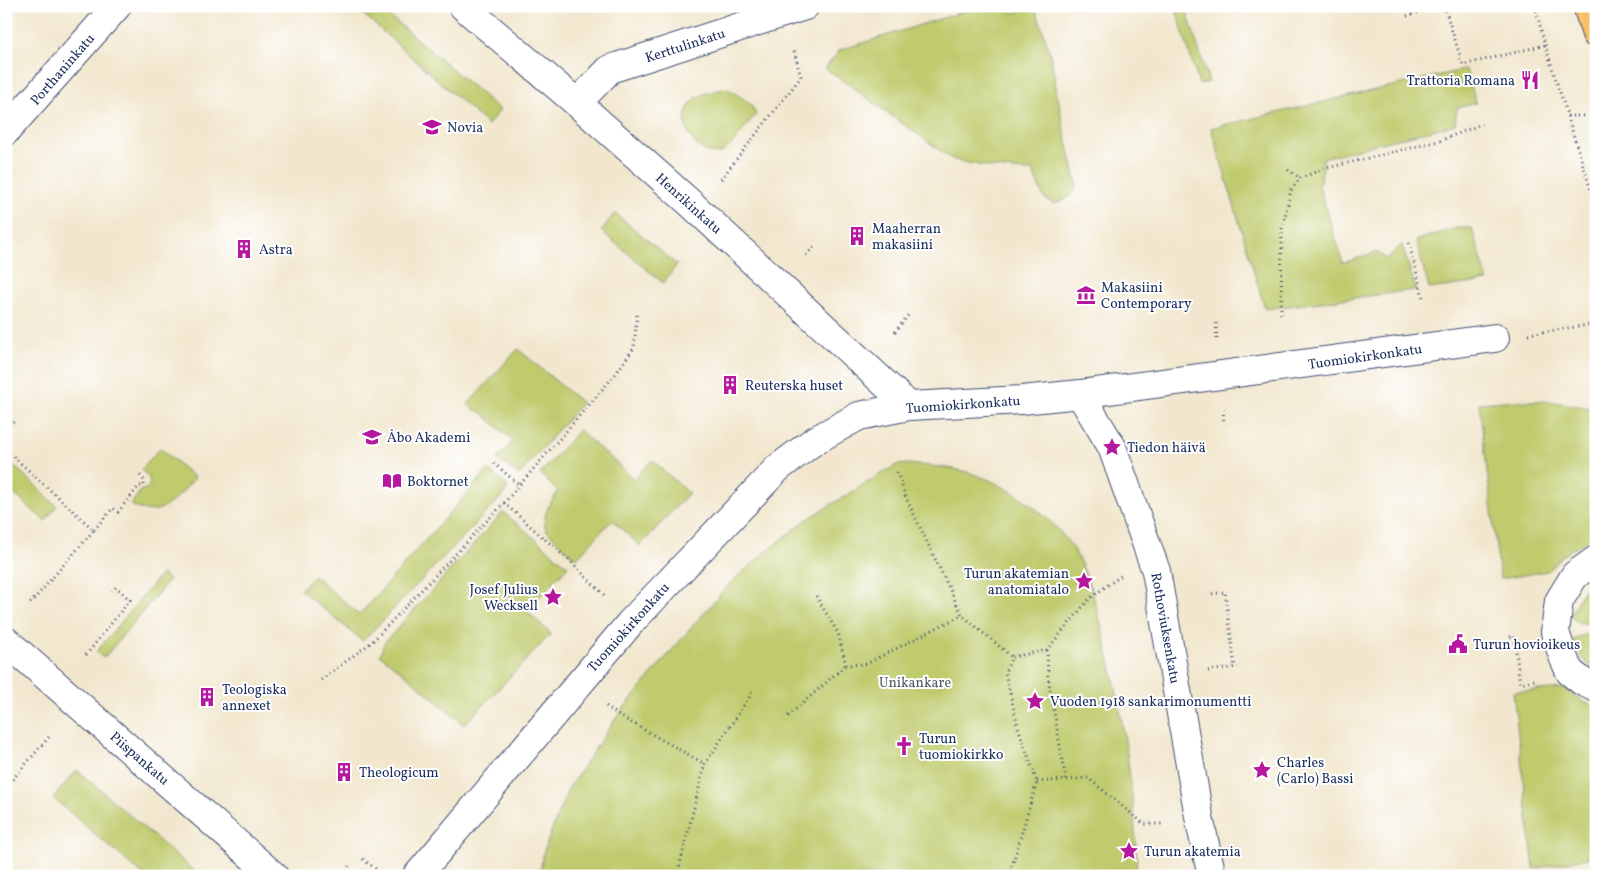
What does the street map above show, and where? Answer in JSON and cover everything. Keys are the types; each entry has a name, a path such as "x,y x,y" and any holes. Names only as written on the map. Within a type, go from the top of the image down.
{"highway":[{"path":"1587,6 1596,34"}],"street":[{"name":"Porthaninkatu","path":"6,131 117,6"},
{"name":"Henrikinkatu","path":"463,6 689,202 909,406"},
{"name":"Kerttulinkatu","path":"577,103 610,69 805,6"},
{"name":"Tuomiokirkonkatu","path":"417,876 631,622 778,468 814,441 859,416 909,406 1022,400 1080,394 1495,338"},
{"name":"Rothoviuksenkatu","path":"1080,394 1112,447 1156,571 1200,822 1212,876"},
{"path":"1596,560 1575,575 1559,601 1555,632 1570,672 1583,682 1596,688"},
{"name":"Piispankatu","path":"6,641 274,876"}],"path":[{"path":"1407,16 1442,6 1463,64 1545,45"},
{"path":"1535,6 1545,45 1596,206"},
{"path":"721,179 801,77 793,48"},
{"path":"1567,116 1583,116"},
{"path":"1281,314 1282,229 1291,190 1300,178 1323,169 1439,141 1482,124"},
{"path":"1288,170 1300,178"},
{"path":"1409,242 1423,297"},
{"path":"806,254 814,247"},
{"path":"321,680 372,642 504,503 614,376 634,348 637,312"},
{"path":"895,332 910,313"},
{"path":"1495,338 1596,324"},
{"path":"6,430 15,420"},
{"path":"6,450 94,530"},
{"path":"494,463 519,485"},
{"path":"897,472 906,498 962,615 1012,657"},
{"path":"28,606 113,508 118,512 139,486 144,486 144,480 138,473"},
{"path":"504,503 572,563 604,595"},
{"path":"1012,657 1047,650 1090,598 1151,555"},
{"path":"86,655 130,600 116,587 112,591"},
{"path":"1212,594 1225,592 1236,668 1221,669"},
{"path":"816,596 838,633 846,665"},
{"path":"788,716 846,665 866,664 962,615"},
{"path":"1047,650 1048,677 1066,780"},
{"path":"1009,876 1038,782 1018,727 1005,672 1012,657"},
{"path":"677,876 705,764 754,690"},
{"path":"618,715 705,764"},
{"path":"6,787 49,737"},
{"path":"1038,782 1088,778 1144,824 1200,822"},
{"path":"363,859 385,876"},
{"path":"6,866 18,876"},
{"path":"346,876 349,866"},
{"path":"46,876 52,869"}],"green space":[{"path":"354,6 378,6 500,110 488,125"},
{"path":"981,6 1011,6 1013,13 1035,6 1050,53 1062,120 1077,185 1071,195 1062,201 1054,204 1044,198 1032,171 971,164 952,159 825,68 840,50"},
{"path":"1175,6 1185,6 1209,82 1199,85"},
{"path":"1466,69 1476,103 1457,108 1455,124 1323,158 1323,169 1319,186 1343,263 1377,252 1386,259 1402,245 1416,290 1265,309 1211,128"},
{"path":"727,88 750,103 756,114 726,150 715,154 699,147 692,139 687,131 686,111 699,96"},
{"path":"615,213 677,265 663,283 601,231"},
{"path":"1456,228 1472,228 1488,281 1429,289 1416,240"},
{"path":"518,349 582,403 519,475 497,459 513,441 479,410 477,412 468,404"},
{"path":"1549,401 1596,409 1596,538 1579,545 1563,555 1548,571 1500,579 1479,403"},
{"path":"579,430 634,479 652,460 689,493 640,546 612,520 576,559 546,530 545,515 558,492 540,474"},
{"path":"160,448 195,478 167,505 151,511 142,510 131,505 140,491 148,488 150,482 146,474 141,470"},
{"path":"6,458 57,506 45,521 6,487"},
{"name":"Unikankare","path":"906,464 964,471 980,476 1011,491 1052,523 1063,535 1078,558 1089,583 1097,610 1123,725 1134,815 1137,876 539,876 544,850 568,789 618,715 728,585 806,520 884,472 897,465"},
{"path":"488,470 507,485 507,491 363,641 300,590 314,575 359,615"},
{"path":"503,512 568,566 527,611 551,634 464,725 380,655 384,643"},
{"path":"162,573 169,580 104,658 96,652"},
{"path":"1596,578 1596,623 1579,623 1571,617 1573,611 1583,591"},
{"path":"1596,630 1596,671 1583,660 1573,640"},
{"path":"1564,688 1584,702 1596,707 1596,856 1534,869 1513,692"},
{"path":"77,770 200,876 144,876 53,798"}],"place":[{"name":"Trattoria Romana","path":"1530,80"},
{"name":"Novia","path":"432,127"},
{"name":"Maaherran makasiini","path":"857,236"},
{"name":"Astra","path":"244,249"},
{"name":"Makasiini Contemporary","path":"1086,295"},
{"name":"Reuterska huset","path":"730,385"},
{"name":"Åbo Akademi","path":"372,437"},
{"name":"Tiedon häivä","path":"1112,447"},
{"name":"Boktornet","path":"392,481"},
{"name":"Turun akatemian anatomiatalo","path":"1084,581"},
{"name":"Josef Julius Wecksell","path":"553,597"},
{"name":"Turun hovioikeus","path":"1458,644"},
{"name":"Teologiska annexet","path":"207,697"},
{"name":"Vuoden 1918 sankarimonumentti","path":"1035,701"},
{"name":"Turun tuomiokirkko","path":"904,746"},
{"name":"Charles (Carlo) Bassi","path":"1262,770"},
{"name":"Theologicum","path":"344,772"},
{"name":"Turun akatemia","path":"1129,851"}]}
